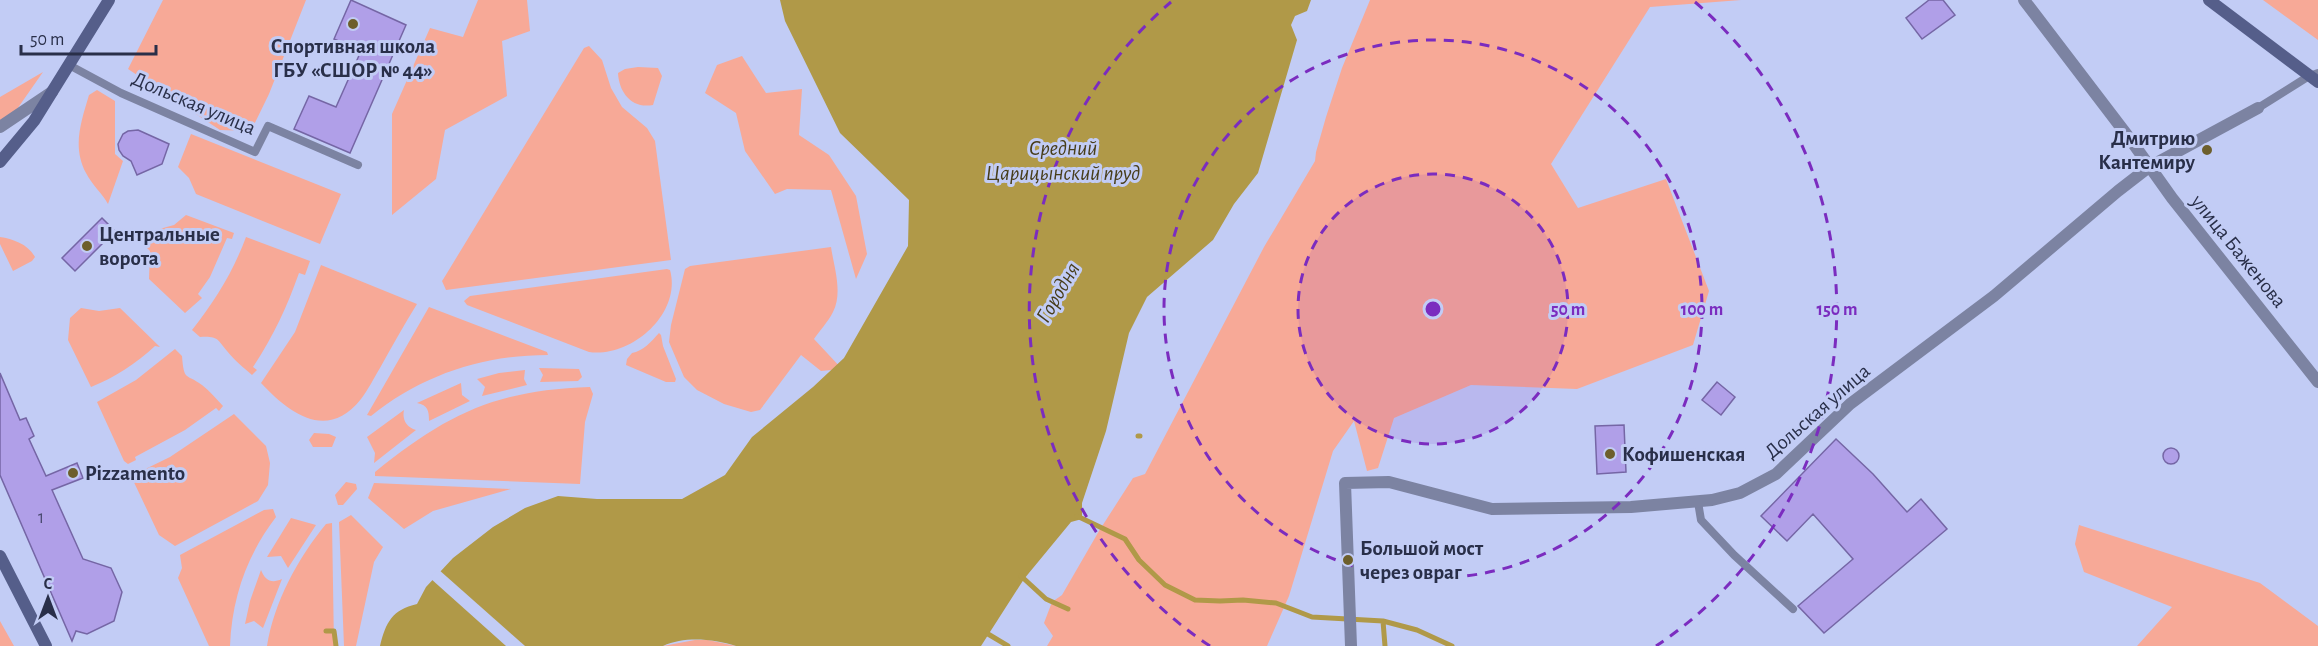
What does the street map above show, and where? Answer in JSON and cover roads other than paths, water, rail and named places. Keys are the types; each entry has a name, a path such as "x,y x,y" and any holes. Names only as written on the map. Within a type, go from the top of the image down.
{"main road":[{"path":"0,162 34,121 109,0"},
{"path":"2209,0 2315,77"},
{"path":"0,556 46,646"}],"street":[{"name":"улица Баженова","path":"2024,0 2130,139 2149,168 2318,382"},
{"path":"0,127 55,89"},
{"name":"Дольская улица","path":"1351,646 1345,483 1378,481 1432,492 1492,509 1631,507 1698,502 1740,493 1776,474 1850,404 1994,296 2118,191 2149,168 2258,108"}],"lane":[{"name":"Дольская улица","path":"69,65 121,93 255,152 268,126 358,165"},
{"name":"Дольская улица","path":"2258,108 2315,77"},
{"path":"1698,502 1701,520 1734,555 1793,609"}],"water":[{"name":"Средний Царицынский пруд","path":"780,0 1311,0 1307,11 1295,16 1291,25 1297,40 1258,173 1234,204 1213,240 1147,297 1129,333 1106,431 1082,503 1082,519 1071,522 1024,579 981,646 736,646 690,640 663,646 380,646 391,618 402,610 417,604 426,587 453,558 493,527 525,508 558,496 597,499 682,499 725,475 752,437 813,387 844,358 908,246 909,200 840,133 785,21"}],"waterway":[{"path":"1077,516 1125,539 1139,560 1165,585 1195,600 1276,603 1312,617 1383,621 1417,630 1452,646"},
{"path":"1021,576 1046,599 1068,609"},
{"path":"1383,621 1385,646"},
{"path":"326,631 334,631 336,646"},
{"path":"988,634 1008,646"}],"place":[{"name":"Спортивная школа ГБУ «СШОР № 44»","path":"353,24"},
{"name":"Дмитрию Кантемиру","path":"2207,150"},
{"name":"Центральные ворота","path":"87,246"},
{"name":"Кофишенская","path":"1610,454"},
{"name":"Pizzamento","path":"73,473"},
{"name":"Большой мост через овраг","path":"1348,560"}],"water label":[{"name":"Городня","path":"1057,292"}]}
